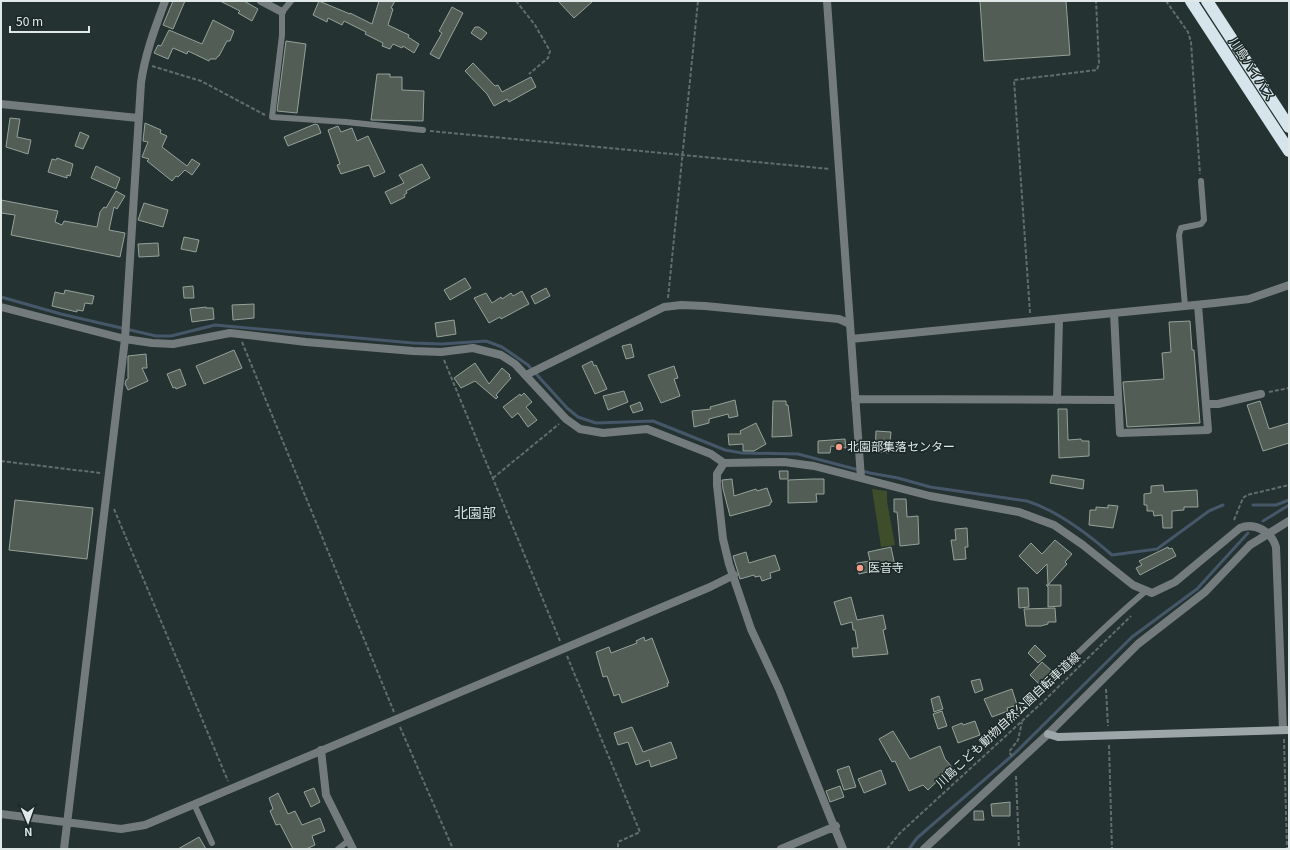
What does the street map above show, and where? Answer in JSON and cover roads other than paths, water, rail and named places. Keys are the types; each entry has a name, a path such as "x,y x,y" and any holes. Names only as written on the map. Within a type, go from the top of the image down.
{"highway":[{"name":"川島バイパス","path":"1191,1 1289,152"},
{"name":"川島バイパス","path":"1207,1 1289,127"}],"street":[{"path":"64,849 126,339 138,118 144,64 151,37 165,1"},
{"path":"261,1 282,12"},
{"path":"827,1 861,478"},
{"path":"1,104 138,118"},
{"path":"851,340 1249,299 1289,285"},
{"path":"1114,313 1120,433 1208,430 1198,305"},
{"path":"526,375 668,306 705,306 839,319 850,324"},
{"path":"1,307 126,339 173,344 220,334 238,333 306,342 441,352 473,348 501,355 515,364 566,419 580,429 593,432 636,429 658,432 711,454 724,463 784,462 814,466 930,496 965,501 1019,512 1054,526 1083,545 1133,585 1152,593 1175,582 1240,528 1246,525 1259,528 1274,539 1276,547 1286,730 1058,737 1048,734"},
{"path":"1057,400 1059,319"},
{"path":"1207,404 1218,404 1261,394"},
{"path":"855,399 1118,400"},
{"path":"724,463 717,474 723,540 751,629 779,689 836,826 843,849"},
{"path":"924,849 1048,734 1152,632 1205,592 1241,553 1267,533 1289,521"},
{"path":"1,814 121,829 145,825 564,649 710,587 734,575"},
{"path":"321,750 326,794 352,849"},
{"path":"781,849 836,826"}],"lane":[{"path":"291,1 282,12 282,35 272,117 346,122 423,130"},
{"path":"1185,306 1179,235 1181,228 1201,224 1204,220 1201,181"},
{"path":"996,730 1036,695 1120,612 1146,590"},
{"path":"194,804 212,844"},
{"path":"338,849 348,841"}],"waterway":[{"path":"1,297 61,314 156,336 171,336 215,325 413,343 442,344 486,341 502,347 528,365 567,408 578,417 596,423 653,421 725,450 742,453 798,454 930,487 1027,501 1039,505 1061,517 1093,539 1112,555 1157,549 1209,511 1223,505"},
{"path":"1253,505 1276,505 1289,500"},
{"path":"1263,521 1289,505"},
{"path":"909,849 917,838 1014,754 1132,637 1197,589 1248,533"}],"place":[{"name":"北園部集落センター","path":"839,447"},
{"name":"医音寺","path":"860,568"}],"district":[{"name":"北園部","path":"475,513"}]}
